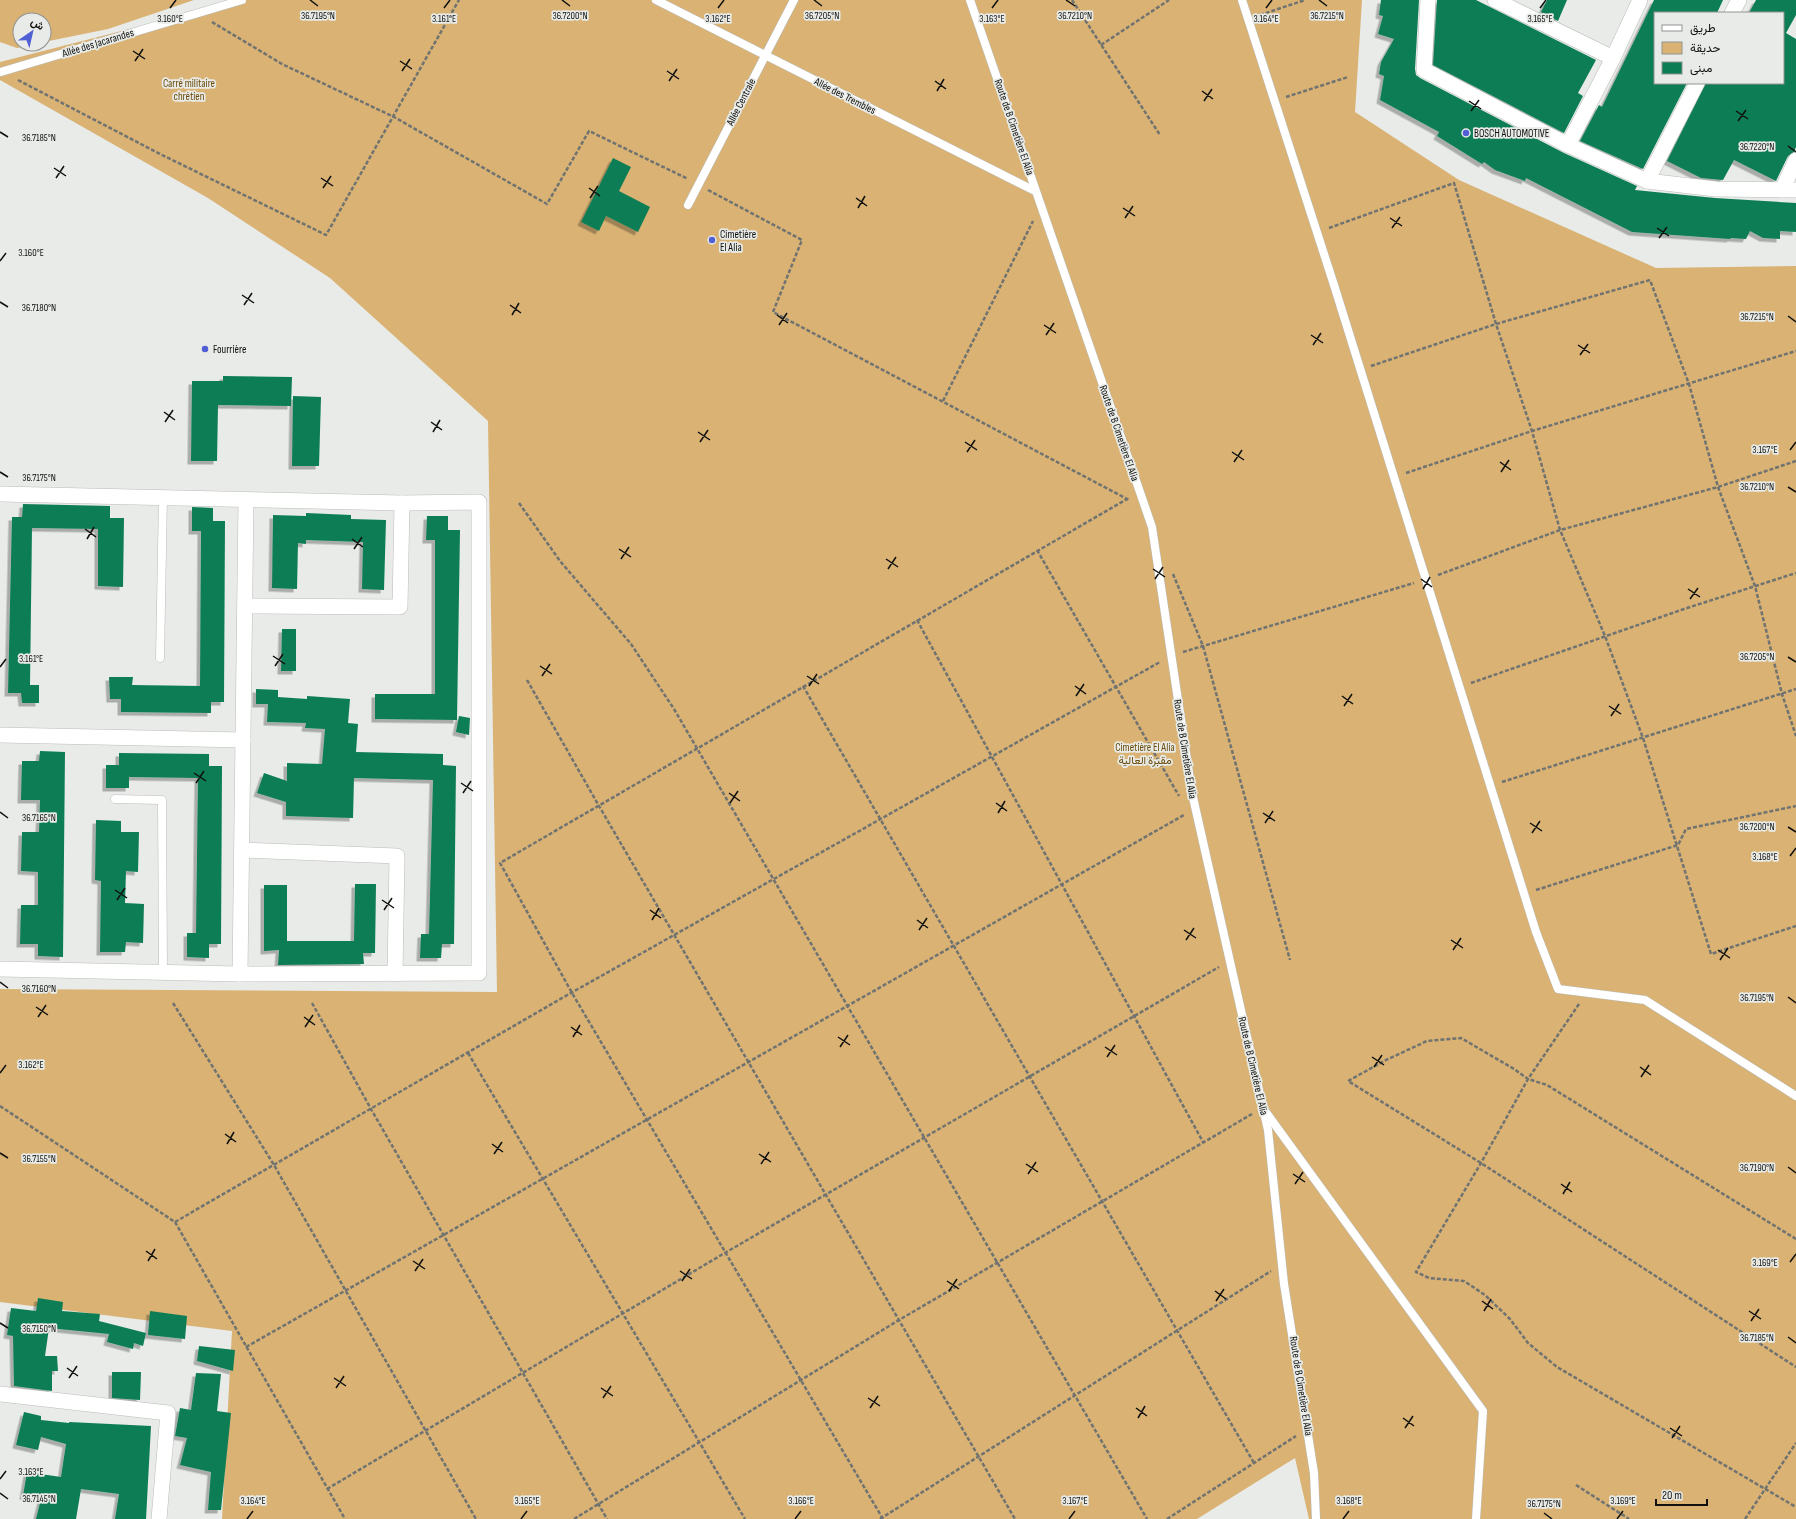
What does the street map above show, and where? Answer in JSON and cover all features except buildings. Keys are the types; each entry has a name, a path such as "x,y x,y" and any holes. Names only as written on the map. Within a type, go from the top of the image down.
{"street":[{"path":"1428,0 1424,70 1568,145 1647,181 1716,189 1789,190 1796,160"},
{"path":"1495,0 1613,58"},
{"path":"1568,145 1613,58 1640,0"},
{"path":"1733,12 1739,0"},
{"path":"1647,181 1696,84"},
{"path":"0,494 402,503 479,502 479,973 240,974 0,970"},
{"path":"240,974 246,500"},
{"path":"245,606 400,607 402,503"},
{"path":"0,735 243,740"},
{"path":"242,850 397,856 395,974"},
{"path":"0,1394 168,1413 159,1519"}],"lane":[{"name":"Allée des Jacarandes","path":"1,72 242,0"},
{"name":"Allée des Trembles","path":"656,0 1035,192"},
{"name":"Allée Centrale","path":"688,205 794,0"},
{"name":"Route de B Cimetière El Alia","path":"970,0 1152,528 1192,811 1230,961 1268,1130 1282,1265 1314,1473 1316,1519"},
{"path":"1242,0 1317,232 1536,932 1558,989 1644,1000 1796,1096"},
{"path":"160,658 163,497"},
{"path":"115,799 162,800 163,972"},
{"path":"1262,1107 1483,1411 1476,1519"}],"path":[{"path":"1,72 162,155 326,235 460,0"},
{"path":"1072,0 1160,135"},
{"path":"1101,45 1168,0"},
{"path":"1248,19 1305,0"},
{"path":"198,13 282,64 394,117 547,204 589,131 698,184 802,240 773,312 1145,508"},
{"path":"1274,101 1348,77"},
{"path":"1317,232 1454,184 1496,324 1532,431 1560,530 1605,636 1643,738 1678,845 1711,954 1796,926"},
{"path":"943,401 1041,207"},
{"path":"1360,370 1496,324 1650,280 1689,384 1718,487 1755,586 1782,694 1796,736"},
{"path":"1394,477 1532,431 1796,351"},
{"path":"175,1222 468,1052 1171,656 1426,580 1560,530 1718,487 1796,461"},
{"path":"1127,498 500,863 572,993 801,1380 881,1519 1282,1265"},
{"path":"519,504 560,561 631,644 674,709 1147,1519"},
{"path":"246,1347 1192,811 1116,686 1037,550"},
{"path":"1173,573 1203,646 1290,960"},
{"path":"1460,688 1605,636 1796,573"},
{"path":"917,620 1203,1142"},
{"path":"527,680 1015,1519"},
{"path":"803,686 1254,1463"},
{"path":"1490,786 1796,689"},
{"path":"1524,893 1678,845 1686,829 1796,806"},
{"path":"327,1489 726,1253 1230,961"},
{"path":"1587,993 1528,1079 1481,1163 1416,1272 1429,1278 1464,1281 1485,1295 1510,1319 1528,1344 1557,1367 1796,1506"},
{"path":"173,1003 274,1165 476,1519"},
{"path":"312,1003 371,1109 607,1519"},
{"path":"1796,1239 1547,1085 1528,1079 1514,1068 1461,1038 1427,1041 1386,1060 1348,1081 1481,1163 1796,1367"},
{"path":"468,1052 745,1519"},
{"path":"0,1106 175,1222 345,1519"},
{"path":"574,1519 899,1320 1262,1107"},
{"path":"1167,1519 1308,1429"},
{"path":"1745,1519 1796,1443"},
{"path":"1576,1485 1629,1519"}],"green space":[{"path":"0,0 194,0 108,29 52,40 52,12 12,12 12,46 0,42"},
{"name":"Cimetière El Alia مقبرة العالية","path":"243,0 1362,0 1355,112 1459,180 1656,268 1796,266 1796,1519 1309,1519 1295,1458 1197,1519 222,1519 232,1331 0,1302 0,989 497,992 488,421 330,278 208,198 0,80 0,62 39,52 52,52 52,49"}],"place":[{"name":"BOSCH AUTOMOTIVE","path":"1466,133"},
{"name":"Cimetière El Alia","path":"712,240"},
{"name":"Fourrière","path":"205,349"}],"park label":[{"name":"Carré militaire chrétien","path":"189,89"}]}
